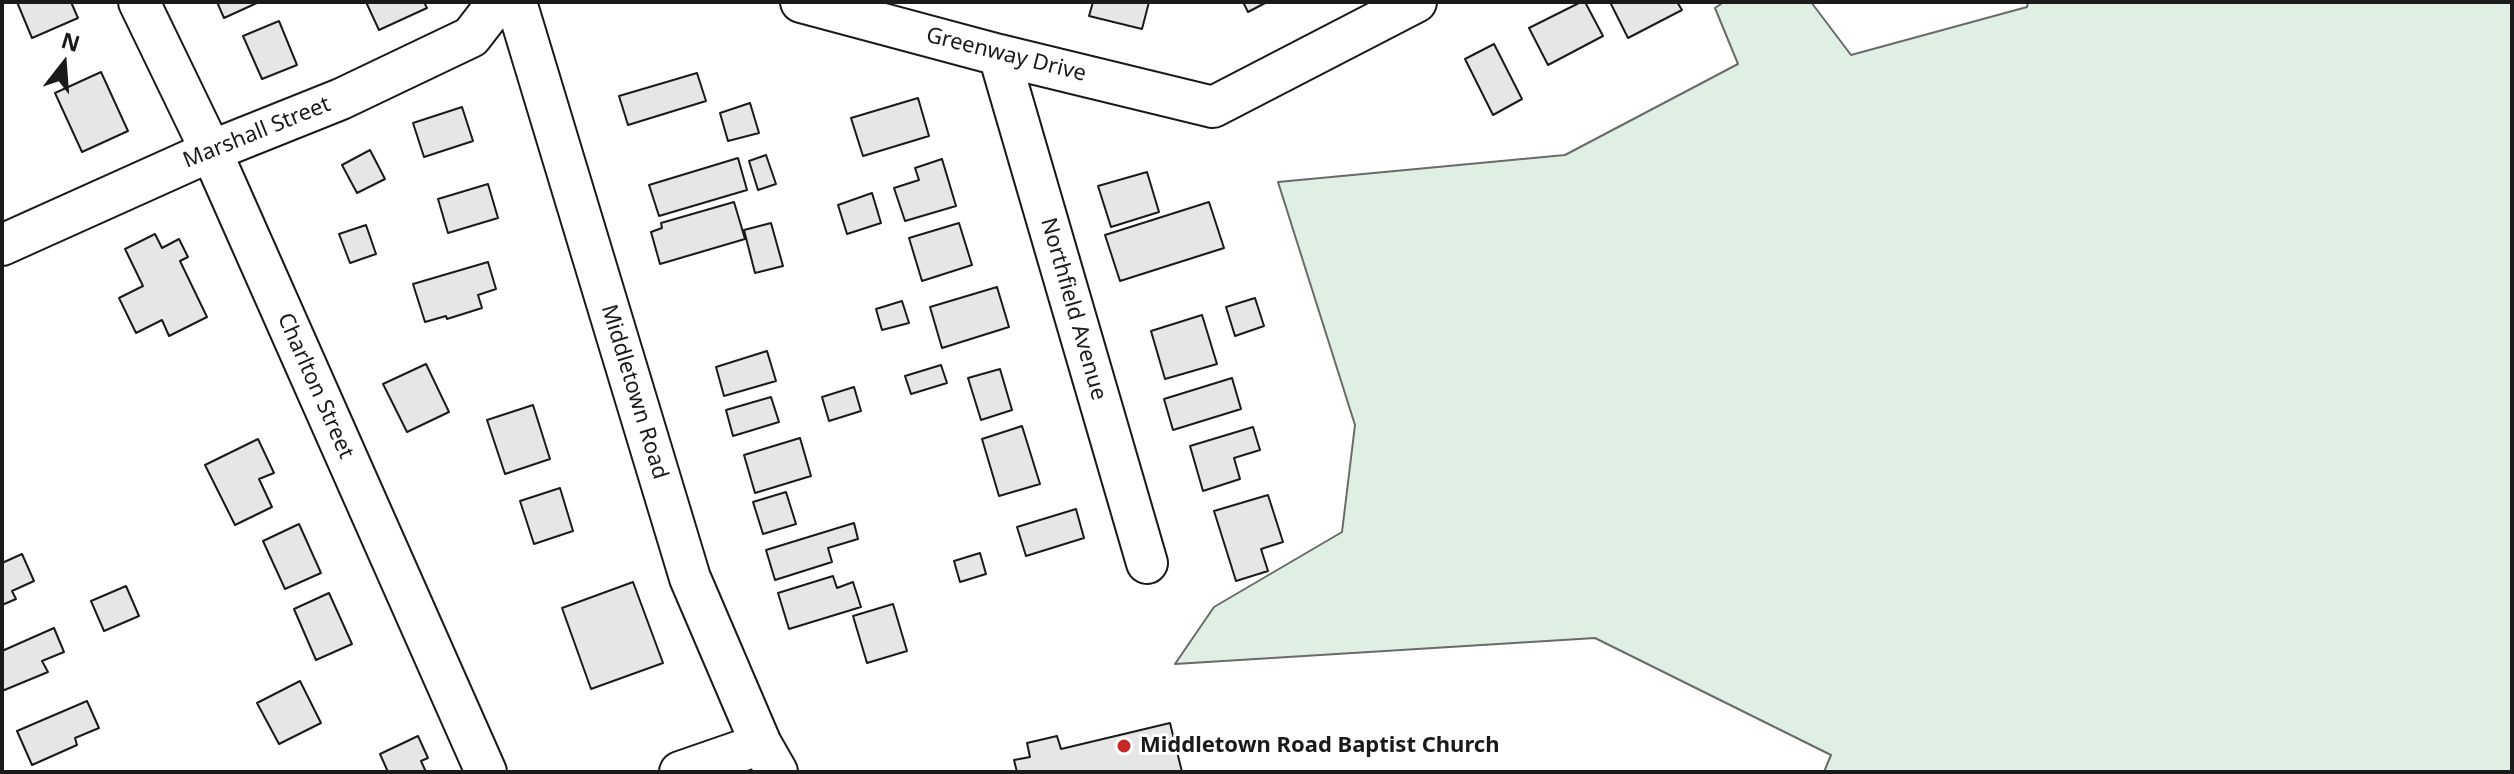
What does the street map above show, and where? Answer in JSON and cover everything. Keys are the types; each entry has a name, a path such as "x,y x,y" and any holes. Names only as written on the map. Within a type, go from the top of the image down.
{"street":[{"name":"Charlton Street","path":"139,2 211,151 486,772"},
{"name":"Marshall Street","path":"2,245 211,151 341,99 471,37 498,2"},
{"name":"Middletown Road","path":"516,2 690,578 769,758"},
{"name":"Greenway Drive","path":"801,2 999,55 1213,107 1416,2"},
{"name":"Northfield Avenue","path":"999,55 1147,563"},
{"path":"680,772 769,758"}],"green space":[{"path":"1724,2 1811,2 1851,55 2027,7 2028,2 2512,2 2512,772 1824,772 1831,755 1595,638 1175,664 1214,607 1342,532 1355,425 1278,182 1565,155 1738,64 1715,8"}],"building":[{"path":"17,2 71,2 78,18 32,38"},
{"path":"217,2 259,2 224,18"},
{"path":"366,2 424,2 427,8 379,30"},
{"path":"1093,2 1149,2 1142,29 1089,16"},
{"path":"1243,2 1267,2 1248,12"},
{"path":"1585,2 1603,36 1548,65 1529,28"},
{"path":"1610,2 1677,2 1682,10 1628,38"},
{"path":"279,21 297,65 262,79 243,36"},
{"path":"1494,44 1522,99 1493,115 1465,59"},
{"path":"101,72 128,131 82,152 55,93"},
{"path":"697,73 706,101 628,125 619,96"},
{"path":"918,98 929,136 863,156 851,118"},
{"path":"750,103 759,133 728,141 720,113"},
{"path":"462,107 473,141 424,157 413,123"},
{"path":"370,150 385,179 357,193 342,165"},
{"path":"766,155 776,184 758,190 749,161"},
{"path":"738,158 747,190 659,216 649,185"},
{"path":"942,159 956,206 905,221 894,188 919,180 915,168"},
{"path":"1147,172 1159,212 1111,227 1098,186"},
{"path":"488,184 498,218 448,233 438,199"},
{"path":"872,193 881,223 847,234 838,205"},
{"path":"734,202 745,239 660,264 651,232 662,228 661,223"},
{"path":"1209,202 1224,248 1120,281 1105,235"},
{"path":"771,223 783,266 755,273 744,230"},
{"path":"959,223 972,265 922,281 909,238"},
{"path":"366,225 376,254 350,263 339,234"},
{"path":"155,234 162,248 179,239 188,257 180,261 207,317 169,336 162,320 136,333 119,298 143,286 125,249"},
{"path":"488,262 496,289 478,295 482,308 425,322 413,284"},
{"path":"997,287 1009,327 942,348 930,307"},
{"path":"1255,298 1264,326 1235,336 1226,307"},
{"path":"902,301 909,323 882,330 876,309"},
{"path":"1202,315 1217,364 1165,379 1151,331"},
{"path":"767,351 776,381 724,396 716,367"},
{"path":"426,364 449,412 407,432 383,384"},
{"path":"941,365 947,383 911,394 905,376"},
{"path":"1000,369 1012,410 981,420 968,378"},
{"path":"1232,378 1241,409 1173,430 1164,399"},
{"path":"854,387 861,411 829,421 822,397"},
{"path":"771,397 779,422 733,436 726,410"},
{"path":"533,405 550,459 505,474 487,420"},
{"path":"1022,426 1040,484 999,496 982,439"},
{"path":"1253,427 1260,450 1234,458 1240,479 1203,491 1190,446"},
{"path":"800,438 811,476 755,493 744,455"},
{"path":"258,439 274,473 259,479 272,507 235,525 205,465"},
{"path":"560,488 573,531 534,544 520,501"},
{"path":"786,492 796,524 763,534 753,502"},
{"path":"1268,495 1283,542 1261,549 1268,571 1236,581 1214,511"},
{"path":"1076,509 1084,538 1026,556 1017,527"},
{"path":"854,523 858,539 828,548 832,562 775,580 766,550"},
{"path":"299,524 321,573 285,589 263,541"},
{"path":"980,553 986,574 960,582 954,561"},
{"path":"22,554 34,581 12,591 16,599 2,605 2,563"},
{"path":"833,576 837,588 853,582 861,607 789,629 778,593"},
{"path":"633,582 663,663 591,689 562,608"},
{"path":"126,586 139,616 104,631 91,601"},
{"path":"329,593 352,644 316,660 294,609"},
{"path":"893,604 907,651 867,663 853,616"},
{"path":"54,628 64,652 42,661 48,672 2,691 2,651"},
{"path":"300,681 321,723 279,744 257,703"},
{"path":"87,701 99,728 75,738 77,745 32,765 17,731"},
{"name":"Middletown Road Baptist Church","path":"1170,723 1182,772 1017,772 1014,760 1030,757 1027,743 1057,736 1061,749"},
{"path":"418,736 428,758 421,761 426,772 388,772 380,754"}],"place":[{"name":"Middletown Road Baptist Church","path":"1124,746"}]}
